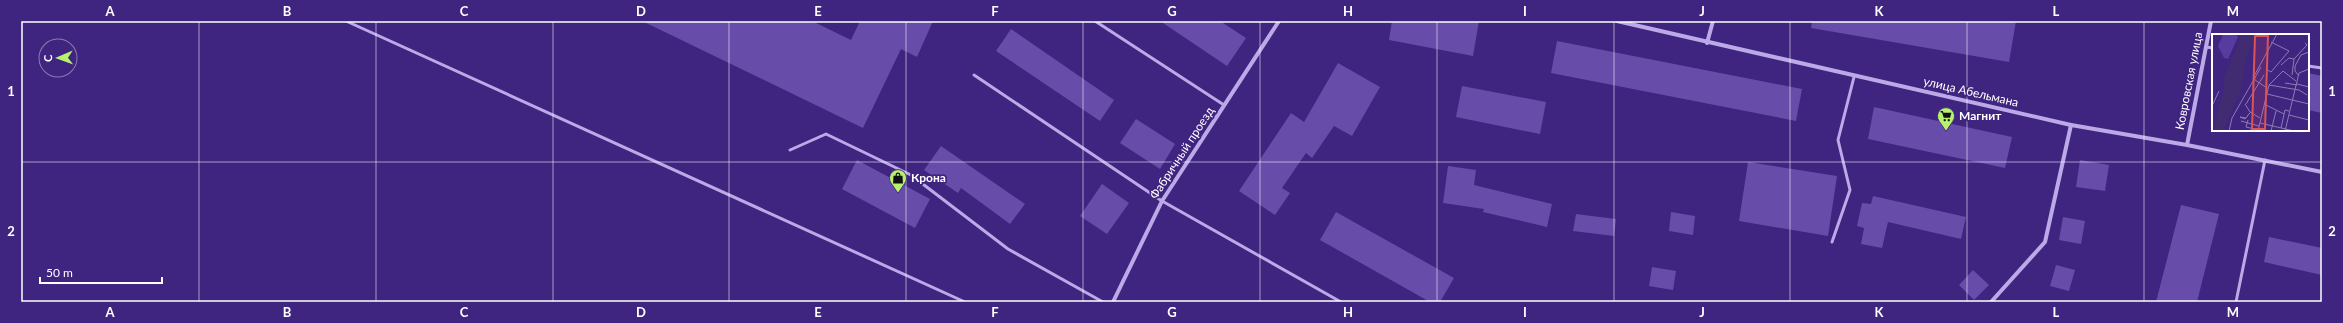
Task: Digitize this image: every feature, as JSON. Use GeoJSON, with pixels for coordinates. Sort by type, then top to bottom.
{"type":"FeatureCollection","features":[{"type":"Feature","properties":{"kind":"street","name":"Фабричный проезд"},"geometry":{"type":"LineString","coordinates":[[1113,302],[1162,200],[1279,21]]}},
{"type":"Feature","properties":{"kind":"street","name":"улица Абельмана"},"geometry":{"type":"LineString","coordinates":[[1617,21],[2071,125],[2187,145],[2322,172]]}},
{"type":"Feature","properties":{"kind":"street"},"geometry":{"type":"LineString","coordinates":[[1707,42],[1713,21]]}},
{"type":"Feature","properties":{"kind":"street","name":"Ковровская улица"},"geometry":{"type":"LineString","coordinates":[[2187,145],[2211,21]]}},
{"type":"Feature","properties":{"kind":"street"},"geometry":{"type":"LineString","coordinates":[[1991,302],[2045,242],[2071,125]]}},
{"type":"Feature","properties":{"kind":"lane"},"geometry":{"type":"LineString","coordinates":[[346,21],[965,302]]}},
{"type":"Feature","properties":{"kind":"lane"},"geometry":{"type":"LineString","coordinates":[[1094,21],[1224,105]]}},
{"type":"Feature","properties":{"kind":"lane"},"geometry":{"type":"LineString","coordinates":[[2206,47],[2212,48]]}},
{"type":"Feature","properties":{"kind":"lane"},"geometry":{"type":"LineString","coordinates":[[2309,66],[2322,68]]}},
{"type":"Feature","properties":{"kind":"lane"},"geometry":{"type":"LineString","coordinates":[[974,75],[1162,200],[1341,302]]}},
{"type":"Feature","properties":{"kind":"lane"},"geometry":{"type":"LineString","coordinates":[[1832,242],[1850,190],[1838,140],[1854,76]]}},
{"type":"Feature","properties":{"kind":"lane"},"geometry":{"type":"LineString","coordinates":[[790,150],[826,134],[904,172],[1008,249],[1103,302]]}},
{"type":"Feature","properties":{"kind":"lane"},"geometry":{"type":"LineString","coordinates":[[2236,302],[2265,160]]}},
{"type":"Feature","properties":{"kind":"building"},"geometry":{"type":"Polygon","coordinates":[[[642,21],[812,21],[851,40],[860,21],[933,21],[917,57],[901,49],[863,128],[642,21]]]}},
{"type":"Feature","properties":{"kind":"building"},"geometry":{"type":"Polygon","coordinates":[[[1160,21],[1220,21],[1246,38],[1227,66],[1160,21]]]}},
{"type":"Feature","properties":{"kind":"building"},"geometry":{"type":"Polygon","coordinates":[[[1392,21],[1479,21],[1473,56],[1389,40],[1392,21]]]}},
{"type":"Feature","properties":{"kind":"building"},"geometry":{"type":"Polygon","coordinates":[[[1812,21],[2016,21],[2009,62],[1811,28],[1812,21]]]}},
{"type":"Feature","properties":{"kind":"building"},"geometry":{"type":"Polygon","coordinates":[[[1011,29],[1114,100],[1100,121],[996,51],[1011,29]]]}},
{"type":"Feature","properties":{"kind":"building"},"geometry":{"type":"Polygon","coordinates":[[[1557,41],[1802,89],[1796,121],[1551,73],[1557,41]]]}},
{"type":"Feature","properties":{"kind":"building"},"geometry":{"type":"Polygon","coordinates":[[[1338,63],[1380,87],[1352,136],[1334,126],[1312,158],[1306,153],[1282,188],[1290,193],[1275,215],[1239,191],[1291,113],[1304,122],[1338,63]]]}},
{"type":"Feature","properties":{"kind":"building"},"geometry":{"type":"Polygon","coordinates":[[[2309,73],[2322,76],[2322,113],[2309,110],[2309,73]]]}},
{"type":"Feature","properties":{"kind":"building"},"geometry":{"type":"Polygon","coordinates":[[[1462,86],[1546,102],[1540,134],[1456,117],[1462,86]]]}},
{"type":"Feature","properties":{"kind":"building"},"geometry":{"type":"Polygon","coordinates":[[[1874,107],[2012,137],[2005,168],[1868,139],[1874,107]]]}},
{"type":"Feature","properties":{"kind":"building"},"geometry":{"type":"Polygon","coordinates":[[[1136,119],[1175,144],[1160,169],[1120,143],[1136,119]]]}},
{"type":"Feature","properties":{"kind":"building"},"geometry":{"type":"Polygon","coordinates":[[[941,146],[1025,204],[1010,224],[961,188],[958,193],[924,170],[941,146]]]}},
{"type":"Feature","properties":{"kind":"building"},"geometry":{"type":"Polygon","coordinates":[[[857,160],[930,199],[915,228],[842,189],[857,160]]]}},
{"type":"Feature","properties":{"kind":"building"},"geometry":{"type":"Polygon","coordinates":[[[2080,160],[2109,165],[2105,191],[2076,187],[2080,160]]]}},
{"type":"Feature","properties":{"kind":"building"},"geometry":{"type":"Polygon","coordinates":[[[1748,162],[1837,176],[1828,236],[1739,221],[1748,162]]]}},
{"type":"Feature","properties":{"kind":"building"},"geometry":{"type":"Polygon","coordinates":[[[1448,166],[1476,170],[1474,185],[1552,204],[1547,227],[1483,212],[1484,209],[1443,203],[1448,166]]]}},
{"type":"Feature","properties":{"kind":"building"},"geometry":{"type":"Polygon","coordinates":[[[1102,184],[1129,203],[1107,234],[1080,216],[1102,184]]]}},
{"type":"Feature","properties":{"kind":"building"},"geometry":{"type":"Polygon","coordinates":[[[1873,196],[1966,217],[1961,239],[1888,222],[1882,248],[1861,244],[1864,228],[1857,226],[1862,203],[1871,204],[1873,196]]]}},
{"type":"Feature","properties":{"kind":"building"},"geometry":{"type":"Polygon","coordinates":[[[2181,205],[2219,214],[2197,302],[2156,302],[2181,205]]]}},
{"type":"Feature","properties":{"kind":"building"},"geometry":{"type":"Polygon","coordinates":[[[1336,212],[1454,278],[1440,302],[1430,302],[1320,240],[1336,212]]]}},
{"type":"Feature","properties":{"kind":"building"},"geometry":{"type":"Polygon","coordinates":[[[1671,212],[1695,216],[1693,235],[1669,231],[1671,212]]]}},
{"type":"Feature","properties":{"kind":"building"},"geometry":{"type":"Polygon","coordinates":[[[1576,214],[1616,219],[1614,236],[1573,231],[1576,214]]]}},
{"type":"Feature","properties":{"kind":"building"},"geometry":{"type":"Polygon","coordinates":[[[2063,217],[2085,221],[2081,244],[2059,240],[2063,217]]]}},
{"type":"Feature","properties":{"kind":"building"},"geometry":{"type":"Polygon","coordinates":[[[2269,237],[2322,248],[2322,275],[2264,262],[2269,237]]]}},
{"type":"Feature","properties":{"kind":"building"},"geometry":{"type":"Polygon","coordinates":[[[2056,265],[2075,270],[2069,291],[2050,286],[2056,265]]]}},
{"type":"Feature","properties":{"kind":"building"},"geometry":{"type":"Polygon","coordinates":[[[1652,267],[1676,271],[1673,290],[1649,286],[1652,267]]]}},
{"type":"Feature","properties":{"kind":"building"},"geometry":{"type":"Polygon","coordinates":[[[1973,270],[1989,285],[1974,300],[1959,285],[1973,270]]]}},
{"type":"Feature","properties":{"kind":"place","name":"Магнит"},"geometry":{"type":"Point","coordinates":[1946,131]}},
{"type":"Feature","properties":{"kind":"place","name":"Крона"},"geometry":{"type":"Point","coordinates":[898,193]}}]}
